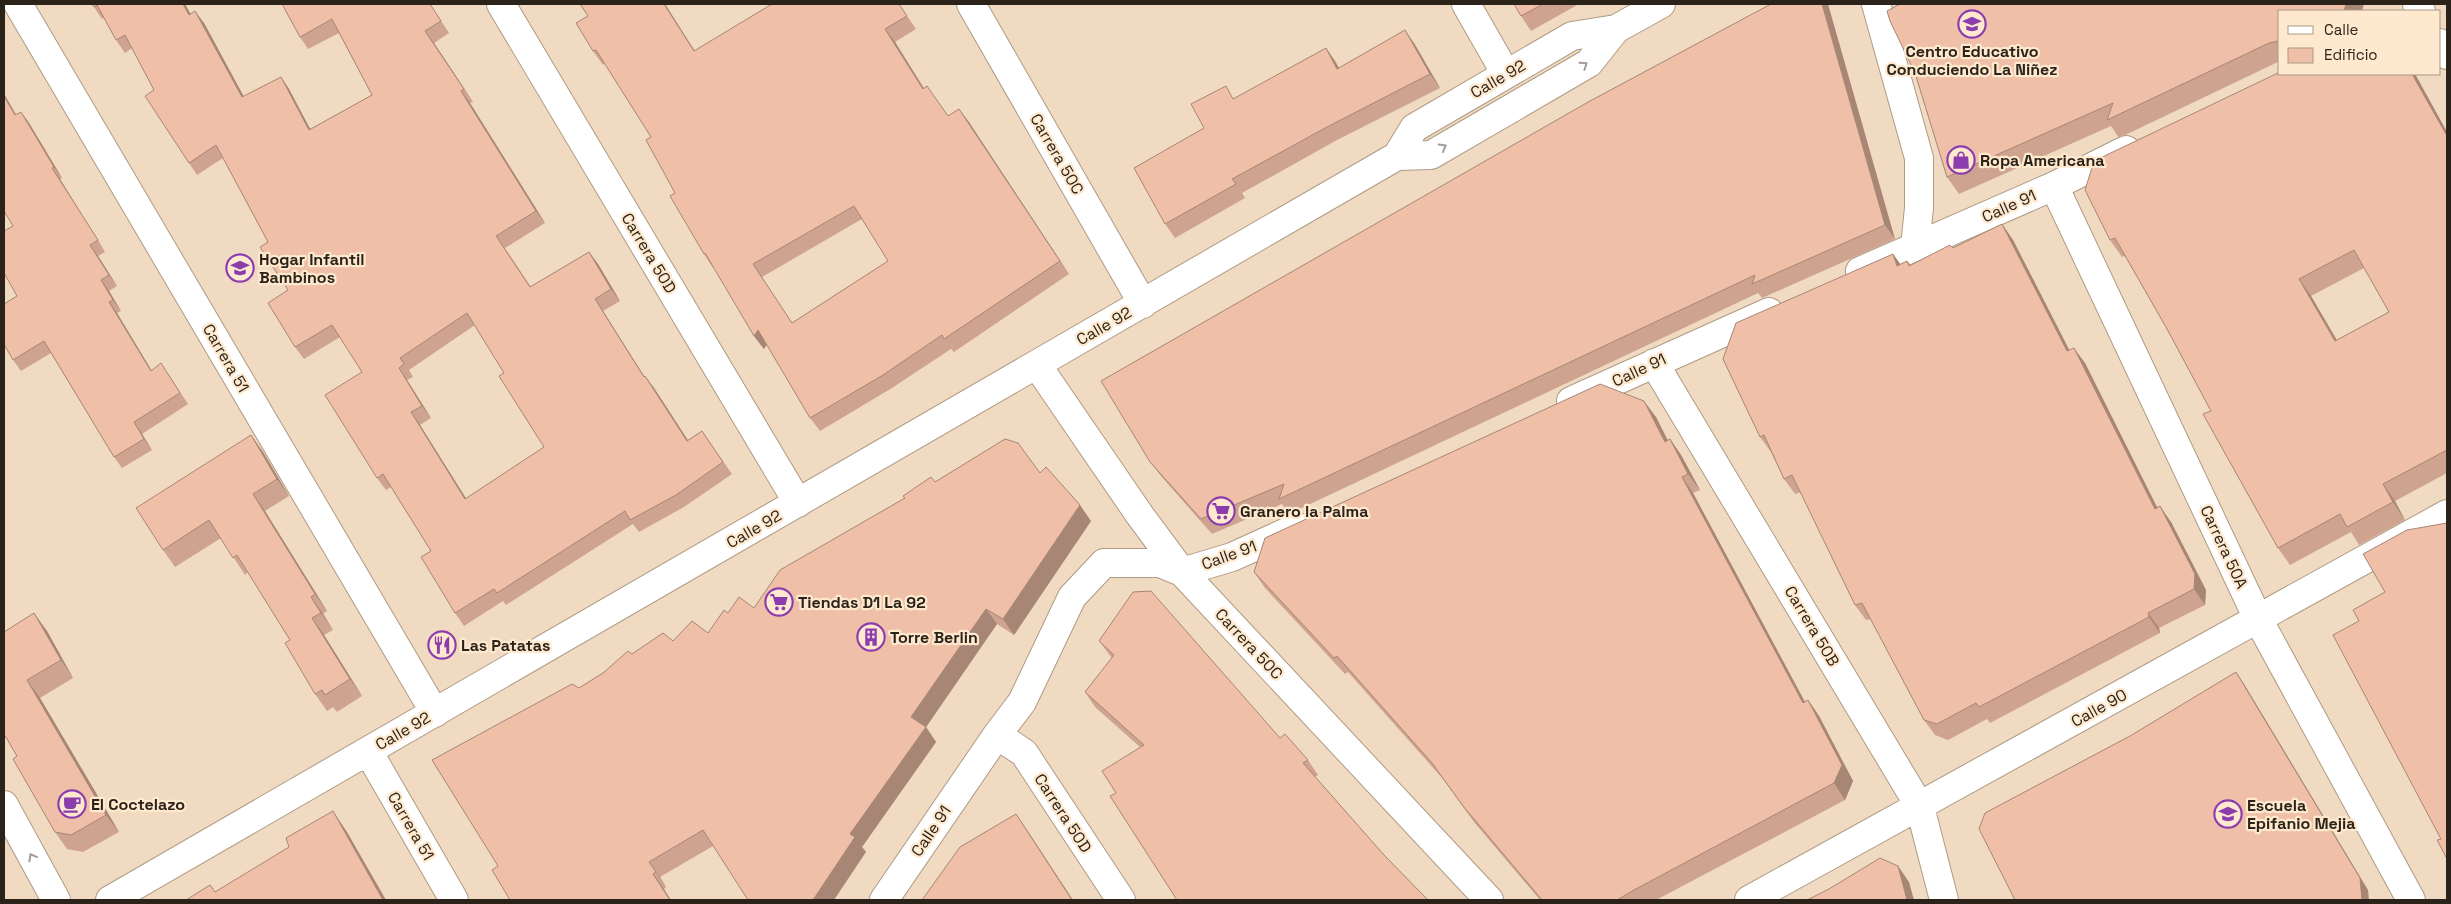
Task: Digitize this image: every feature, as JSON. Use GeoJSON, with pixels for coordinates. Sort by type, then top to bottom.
{"type":"FeatureCollection","features":[{"type":"Feature","properties":{"kind":"street","name":"Carrera 51"},"geometry":{"type":"LineString","coordinates":[[18,4],[435,713]]}},
{"type":"Feature","properties":{"kind":"street","name":"Carrera 50D"},"geometry":{"type":"LineString","coordinates":[[501,4],[798,503]]}},
{"type":"Feature","properties":{"kind":"street","name":"Carrera 50C"},"geometry":{"type":"LineString","coordinates":[[971,4],[1143,304]]}},
{"type":"Feature","properties":{"kind":"street"},"geometry":{"type":"LineString","coordinates":[[1466,4],[1506,74]]}},
{"type":"Feature","properties":{"kind":"street","name":"Calle 92"},"geometry":{"type":"LineString","coordinates":[[1397,156],[1414,128],[1506,74],[1572,36],[1616,29],[1661,4]]}},
{"type":"Feature","properties":{"kind":"street"},"geometry":{"type":"LineString","coordinates":[[1876,4],[1919,158],[1919,208],[1915,247]]}},
{"type":"Feature","properties":{"kind":"street","name":"Calle 92"},"geometry":{"type":"LineString","coordinates":[[110,900],[140,889],[368,751],[1397,156],[1431,154],[1439,150],[1589,63],[1616,29]]}},
{"type":"Feature","properties":{"kind":"street","name":"Calle 91"},"geometry":{"type":"LineString","coordinates":[[1834,283],[2054,186],[2147,140]]}},
{"type":"Feature","properties":{"kind":"street","name":"Carrera 50A"},"geometry":{"type":"LineString","coordinates":[[2054,186],[2258,619],[2411,900]]}},
{"type":"Feature","properties":{"kind":"street","name":"Calle 91"},"geometry":{"type":"LineString","coordinates":[[1546,412],[1789,303]]}},
{"type":"Feature","properties":{"kind":"street","name":"Carrera 50B"},"geometry":{"type":"LineString","coordinates":[[1654,363],[1920,808],[1944,900]]}},
{"type":"Feature","properties":{"kind":"street","name":"Carrera 50C"},"geometry":{"type":"LineString","coordinates":[[1037,365],[1139,514],[1182,572],[1489,900]]}},
{"type":"Feature","properties":{"kind":"street","name":"Calle 90"},"geometry":{"type":"LineString","coordinates":[[1749,900],[1920,808],[2447,514]]}},
{"type":"Feature","properties":{"kind":"street","name":"Calle 91"},"geometry":{"type":"LineString","coordinates":[[884,900],[997,735],[1022,702],[1072,596],[1104,563],[1160,563],[1182,572],[1232,557],[1322,516]]}},
{"type":"Feature","properties":{"kind":"street","name":"Carrera 50D"},"geometry":{"type":"LineString","coordinates":[[997,735],[1024,753],[1121,900]]}},
{"type":"Feature","properties":{"kind":"street","name":"Carrera 51"},"geometry":{"type":"LineString","coordinates":[[368,751],[454,900]]}},
{"type":"Feature","properties":{"kind":"street"},"geometry":{"type":"LineString","coordinates":[[4,805],[56,900]]}},
{"type":"Feature","properties":{"kind":"building"},"geometry":{"type":"Polygon","coordinates":[[[92,4],[183,4],[189,15],[195,11],[242,97],[281,77],[309,130],[372,95],[332,19],[300,37],[282,4],[430,4],[441,21],[425,31],[464,89],[461,91],[536,211],[496,236],[530,287],[589,252],[611,289],[595,299],[644,377],[687,441],[702,431],[723,462],[676,495],[630,520],[625,511],[497,593],[494,589],[455,613],[421,557],[431,551],[383,474],[377,478],[325,395],[362,372],[332,325],[295,347],[268,303],[288,290],[260,247],[268,242],[216,145],[189,163],[145,96],[154,90],[125,35],[116,40],[97,5],[94,7],[92,4]],[[467,313],[400,358],[404,364],[399,368],[422,406],[411,412],[465,499],[544,447],[499,376],[504,373],[467,313]]]}},
{"type":"Feature","properties":{"kind":"building"},"geometry":{"type":"Polygon","coordinates":[[[580,4],[664,4],[694,51],[772,4],[899,4],[907,16],[885,29],[923,89],[927,86],[948,116],[959,109],[1060,261],[944,339],[942,335],[883,375],[810,418],[758,330],[754,336],[670,196],[675,193],[646,140],[651,137],[596,50],[593,51],[576,23],[588,16],[580,4]],[[854,206],[753,264],[792,323],[888,261],[854,206]]]}},
{"type":"Feature","properties":{"kind":"building"},"geometry":{"type":"Polygon","coordinates":[[[1514,4],[1543,4],[1521,16],[1514,4]]]}},
{"type":"Feature","properties":{"kind":"building"},"geometry":{"type":"Polygon","coordinates":[[[1771,4],[1822,4],[1885,225],[1752,284],[1755,275],[1279,499],[1284,484],[1201,519],[1150,462],[1101,381],[1590,101],[1771,4]]]}},
{"type":"Feature","properties":{"kind":"building"},"geometry":{"type":"Polygon","coordinates":[[[1900,4],[2346,4],[2344,10],[2278,10],[2278,41],[2269,43],[2107,120],[2113,103],[1947,177],[1915,73],[1887,11],[1900,4]]]}},
{"type":"Feature","properties":{"kind":"building"},"geometry":{"type":"Polygon","coordinates":[[[1405,30],[1430,74],[1232,179],[1236,184],[1165,224],[1134,168],[1204,128],[1191,104],[1226,86],[1233,99],[1326,48],[1337,69],[1405,30]]]}},
{"type":"Feature","properties":{"kind":"building"},"geometry":{"type":"Polygon","coordinates":[[[2278,73],[2278,75],[2413,75],[2447,136],[2447,450],[2383,484],[2393,502],[2347,527],[2340,514],[2278,548],[2203,414],[2211,411],[2167,329],[2115,238],[2110,240],[2085,190],[2094,161],[2278,73]],[[2354,250],[2299,279],[2335,341],[2389,312],[2354,250]]]}},
{"type":"Feature","properties":{"kind":"building"},"geometry":{"type":"Polygon","coordinates":[[[4,96],[15,115],[21,112],[54,167],[52,168],[98,240],[90,245],[109,275],[101,280],[113,300],[109,302],[151,371],[161,363],[180,393],[134,422],[144,439],[114,457],[44,341],[13,360],[4,344],[4,304],[17,296],[4,273],[4,231],[13,226],[4,211],[4,96]]]}},
{"type":"Feature","properties":{"kind":"building"},"geometry":{"type":"Polygon","coordinates":[[[2002,224],[2067,351],[2074,348],[2155,509],[2160,506],[2195,574],[2194,589],[2148,613],[2149,617],[1979,707],[1976,703],[1937,724],[1924,720],[1862,603],[1855,605],[1792,475],[1784,479],[1764,435],[1760,437],[1723,359],[1736,323],[1893,254],[1897,266],[1907,261],[1909,266],[1950,245],[1953,248],[2002,224]]]}},
{"type":"Feature","properties":{"kind":"building"},"geometry":{"type":"Polygon","coordinates":[[[1600,384],[1644,401],[1665,442],[1670,439],[1688,474],[1682,477],[1803,703],[1808,700],[1842,765],[1834,783],[1617,900],[1542,900],[1463,806],[1432,763],[1337,656],[1334,658],[1254,572],[1265,538],[1600,384]]]}},
{"type":"Feature","properties":{"kind":"building"},"geometry":{"type":"Polygon","coordinates":[[[251,435],[277,479],[253,494],[315,594],[311,597],[321,613],[312,618],[350,679],[325,695],[322,690],[315,694],[285,643],[290,640],[237,555],[233,558],[209,520],[163,550],[136,508],[251,435]]]}},
{"type":"Feature","properties":{"kind":"building"},"geometry":{"type":"Polygon","coordinates":[[[1005,439],[1018,443],[1040,473],[1046,467],[1080,505],[1003,619],[986,609],[911,717],[926,727],[850,834],[855,837],[813,900],[748,900],[703,830],[649,862],[656,872],[653,874],[670,900],[510,900],[492,870],[498,866],[432,760],[572,684],[579,688],[603,673],[628,651],[632,654],[663,633],[673,641],[692,621],[708,633],[724,610],[728,613],[739,597],[754,608],[780,570],[905,498],[903,496],[931,477],[935,482],[1005,439]]]}},
{"type":"Feature","properties":{"kind":"building"},"geometry":{"type":"Polygon","coordinates":[[[2447,523],[2447,859],[2437,840],[2441,839],[2333,635],[2359,621],[2353,610],[2385,592],[2363,554],[2407,530],[2447,523]]]}},
{"type":"Feature","properties":{"kind":"building"},"geometry":{"type":"Polygon","coordinates":[[[1151,591],[1280,738],[1285,734],[1308,760],[1303,763],[1384,855],[1428,900],[1177,900],[1110,796],[1116,793],[1102,771],[1144,745],[1085,692],[1114,655],[1099,641],[1133,592],[1151,591]]]}},
{"type":"Feature","properties":{"kind":"building"},"geometry":{"type":"Polygon","coordinates":[[[34,613],[61,660],[27,680],[106,815],[71,835],[55,832],[13,759],[17,756],[4,734],[4,632],[34,613]]]}},
{"type":"Feature","properties":{"kind":"building"},"geometry":{"type":"Polygon","coordinates":[[[2236,672],[2360,878],[2362,900],[2015,900],[1979,829],[1985,813],[2130,736],[2236,672]]]}},
{"type":"Feature","properties":{"kind":"building"},"geometry":{"type":"Polygon","coordinates":[[[333,811],[383,900],[186,900],[210,885],[215,892],[289,847],[286,838],[333,811]]]}},
{"type":"Feature","properties":{"kind":"building"},"geometry":{"type":"Polygon","coordinates":[[[1016,814],[1072,900],[922,900],[960,847],[1016,814]]]}},
{"type":"Feature","properties":{"kind":"building"},"geometry":{"type":"Polygon","coordinates":[[[1880,858],[1898,866],[1907,900],[1807,900],[1829,889],[1880,858]]]}},
{"type":"Feature","properties":{"kind":"place","name":"Centro Educativo Conduciendo La Niñez"},"geometry":{"type":"Point","coordinates":[1972,24]}},
{"type":"Feature","properties":{"kind":"place","name":"Ropa Americana"},"geometry":{"type":"Point","coordinates":[1961,160]}},
{"type":"Feature","properties":{"kind":"place","name":"Hogar Infantil Bambinos"},"geometry":{"type":"Point","coordinates":[240,268]}},
{"type":"Feature","properties":{"kind":"place","name":"Granero la Palma"},"geometry":{"type":"Point","coordinates":[1221,511]}},
{"type":"Feature","properties":{"kind":"place","name":"Tiendas D1 La 92"},"geometry":{"type":"Point","coordinates":[779,602]}},
{"type":"Feature","properties":{"kind":"place","name":"Torre Berlin"},"geometry":{"type":"Point","coordinates":[871,637]}},
{"type":"Feature","properties":{"kind":"place","name":"Las Patatas"},"geometry":{"type":"Point","coordinates":[442,645]}},
{"type":"Feature","properties":{"kind":"place","name":"El Coctelazo"},"geometry":{"type":"Point","coordinates":[72,804]}},
{"type":"Feature","properties":{"kind":"place","name":"Escuela Epifanio Mejia"},"geometry":{"type":"Point","coordinates":[2228,814]}}]}
